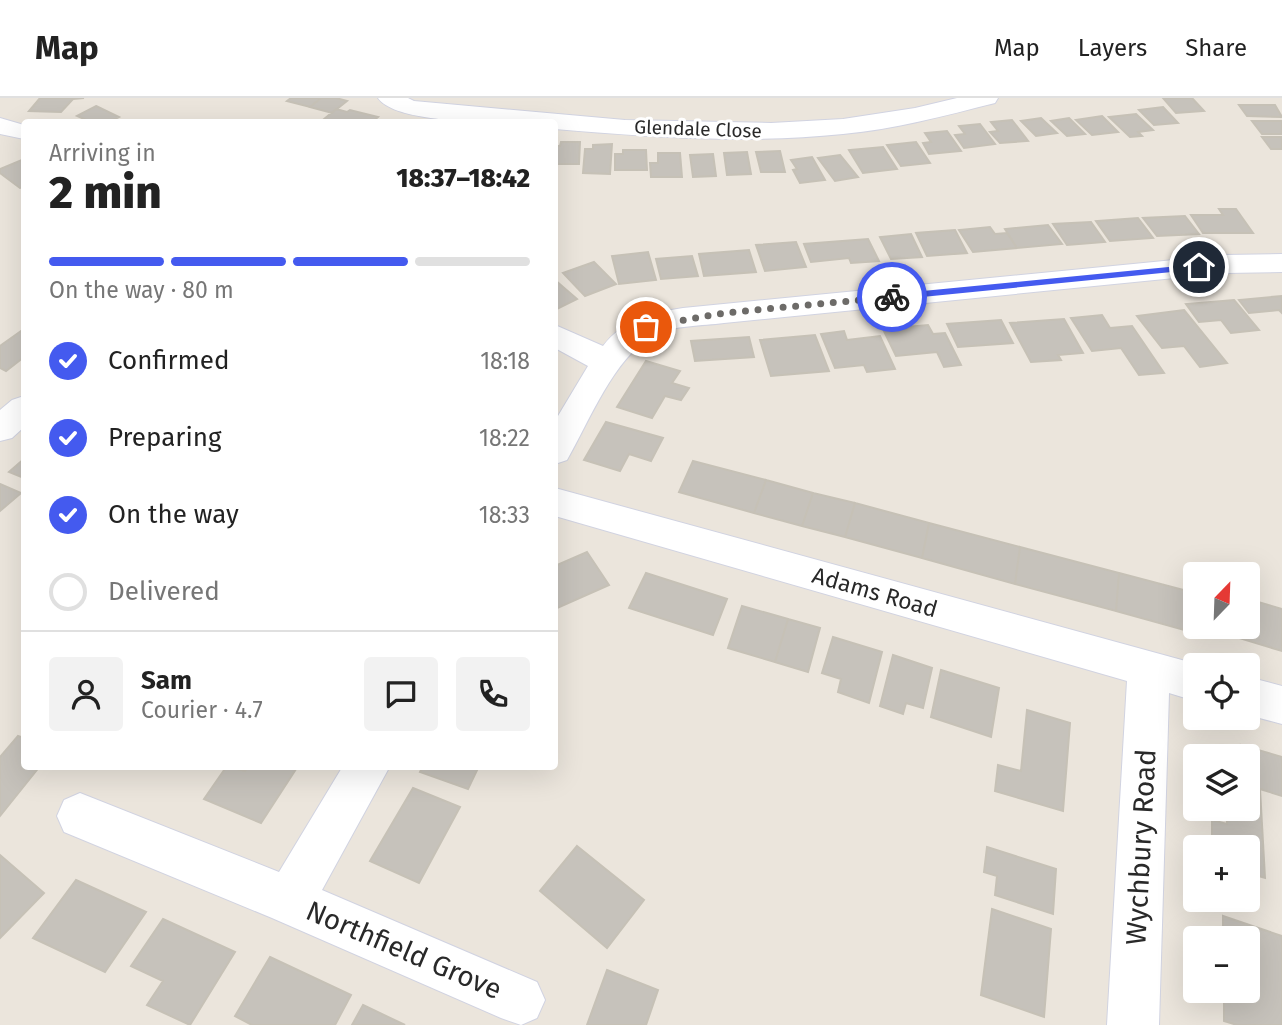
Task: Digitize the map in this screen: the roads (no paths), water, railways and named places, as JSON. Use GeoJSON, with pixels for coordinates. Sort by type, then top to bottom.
{"type":"FeatureCollection","features":[{"type":"Feature","properties":{"kind":"street","name":"Glendale Close"},"geometry":{"type":"LineString","coordinates":[[558,122],[663,130],[754,133],[906,117],[986,98]]}},
{"type":"Feature","properties":{"kind":"street","name":"Glendale Close"},"geometry":{"type":"LineString","coordinates":[[401,110],[519,119]]}},
{"type":"Feature","properties":{"kind":"street"},"geometry":{"type":"LineString","coordinates":[[0,126],[21,131]]}},
{"type":"Feature","properties":{"kind":"street"},"geometry":{"type":"LineString","coordinates":[[558,446],[626,338],[646,327],[724,313],[1225,264],[1282,264]]}},
{"type":"Feature","properties":{"kind":"street"},"geometry":{"type":"LineString","coordinates":[[558,337],[608,363]]}},
{"type":"Feature","properties":{"kind":"street"},"geometry":{"type":"LineString","coordinates":[[0,429],[21,411]]}},
{"type":"Feature","properties":{"kind":"street","name":"Adams Road"},"geometry":{"type":"LineString","coordinates":[[558,503],[1183,679]]}},
{"type":"Feature","properties":{"kind":"street","name":"Wychbury Road"},"geometry":{"type":"LineString","coordinates":[[1133,1025],[1149,669]]}},
{"type":"Feature","properties":{"kind":"street"},"geometry":{"type":"LineString","coordinates":[[1260,699],[1282,705]]}},
{"type":"Feature","properties":{"kind":"street","name":"Northfield Grove"},"geometry":{"type":"LineString","coordinates":[[289,901],[366,770]]}},
{"type":"Feature","properties":{"kind":"street","name":"Northfield Grove"},"geometry":{"type":"LineString","coordinates":[[80,816],[289,901],[519,1000]]}}]}
